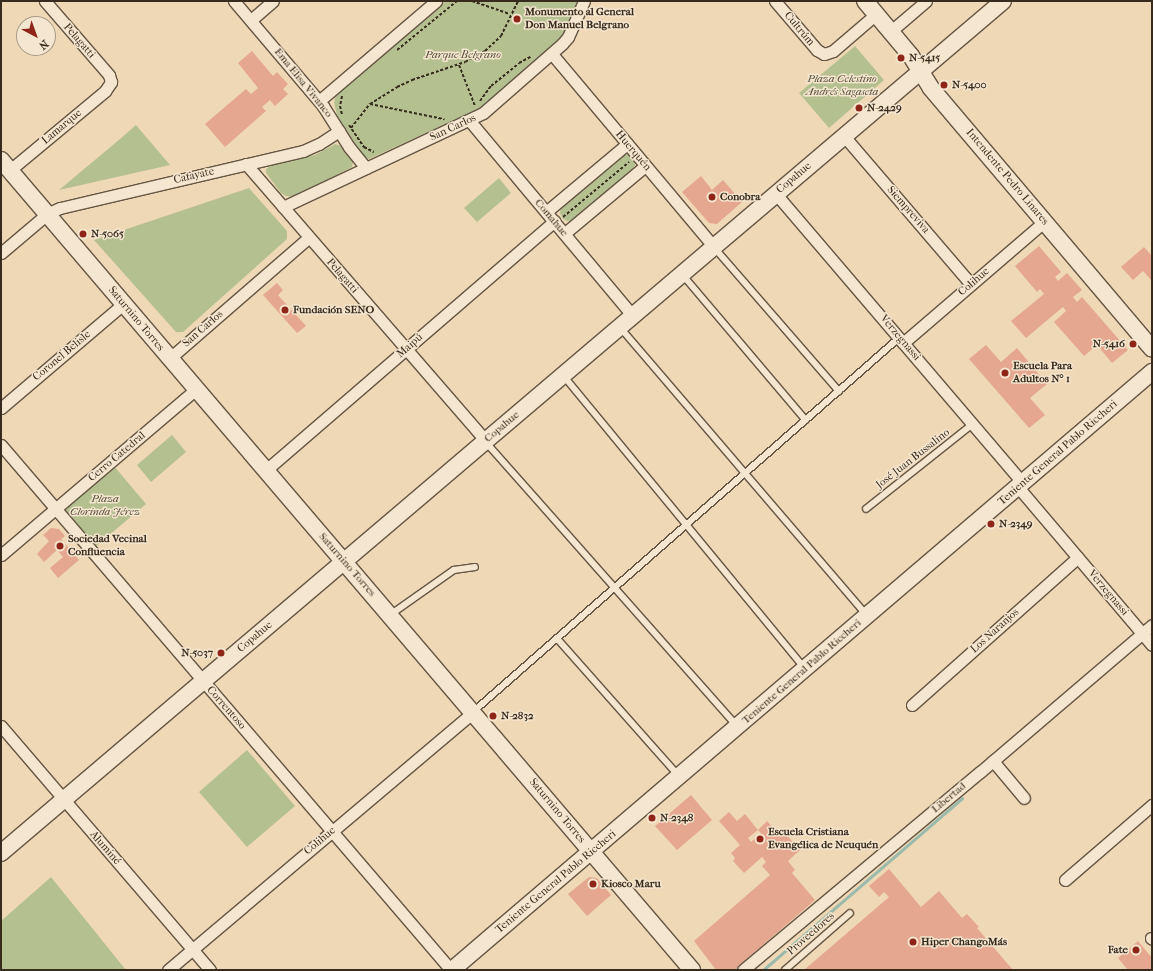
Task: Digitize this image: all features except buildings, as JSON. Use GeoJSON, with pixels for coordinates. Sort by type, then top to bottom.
{"type":"FeatureCollection","features":[{"type":"Feature","properties":{"kind":"street","name":"Pelagatti"},"geometry":{"type":"LineString","coordinates":[[45,1],[108,76],[111,82]]}},
{"type":"Feature","properties":{"kind":"street","name":"Ema Elisa Vivanco"},"geometry":{"type":"LineString","coordinates":[[234,1],[319,101],[349,147],[366,168]]}},
{"type":"Feature","properties":{"kind":"street"},"geometry":{"type":"LineString","coordinates":[[251,20],[273,1]]}},
{"type":"Feature","properties":{"kind":"street"},"geometry":{"type":"LineString","coordinates":[[319,101],[436,1]]}},
{"type":"Feature","properties":{"kind":"street","name":"San Carlos"},"geometry":{"type":"LineString","coordinates":[[283,207],[469,120],[486,110],[552,54],[565,41],[584,1]]}},
{"type":"Feature","properties":{"kind":"street","name":"Cultrúm"},"geometry":{"type":"LineString","coordinates":[[775,1],[817,50],[824,54],[833,51],[876,14]]}},
{"type":"Feature","properties":{"kind":"street","name":"Intendente Pedro Linares"},"geometry":{"type":"LineString","coordinates":[[865,1],[911,56],[930,87],[1152,350]]}},
{"type":"Feature","properties":{"kind":"street"},"geometry":{"type":"LineString","coordinates":[[890,31],[926,1]]}},
{"type":"Feature","properties":{"kind":"street","name":"Copahue"},"geometry":{"type":"LineString","coordinates":[[1,853],[1003,1]]}},
{"type":"Feature","properties":{"kind":"street","name":"Huerquén"},"geometry":{"type":"LineString","coordinates":[[552,54],[714,247]]}},
{"type":"Feature","properties":{"kind":"street","name":"Lamarque"},"geometry":{"type":"LineString","coordinates":[[5,165],[105,91],[111,82]]}},
{"type":"Feature","properties":{"kind":"street","name":"Comahue"},"geometry":{"type":"LineString","coordinates":[[469,120],[546,212],[558,219],[564,234],[633,316]]}},
{"type":"Feature","properties":{"kind":"street","name":"Cafayate"},"geometry":{"type":"LineString","coordinates":[[47,214],[65,206],[308,149],[339,131]]}},
{"type":"Feature","properties":{"kind":"street","name":"Siempreviva"},"geometry":{"type":"LineString","coordinates":[[844,136],[971,284]]}},
{"type":"Feature","properties":{"kind":"street"},"geometry":{"type":"LineString","coordinates":[[546,212],[627,144]]}},
{"type":"Feature","properties":{"kind":"street","name":"Pelagatti"},"geometry":{"type":"LineString","coordinates":[[246,164],[486,441]]}},
{"type":"Feature","properties":{"kind":"street","name":"Saturnino Torres"},"geometry":{"type":"LineString","coordinates":[[5,165],[692,970]]}},
{"type":"Feature","properties":{"kind":"street"},"geometry":{"type":"LineString","coordinates":[[564,234],[645,166]]}},
{"type":"Feature","properties":{"kind":"street","name":"Verzegnassi"},"geometry":{"type":"LineString","coordinates":[[776,194],[973,424],[1078,557],[1152,645]]}},
{"type":"Feature","properties":{"kind":"street"},"geometry":{"type":"LineString","coordinates":[[1,253],[47,214]]}},
{"type":"Feature","properties":{"kind":"street","name":"Maipú"},"geometry":{"type":"LineString","coordinates":[[266,470],[558,219]]}},
{"type":"Feature","properties":{"kind":"street","name":"Colihue"},"geometry":{"type":"LineString","coordinates":[[901,340],[971,284],[1044,221]]}},
{"type":"Feature","properties":{"kind":"street","name":"San Carlos"},"geometry":{"type":"LineString","coordinates":[[170,358],[309,237]]}},
{"type":"Feature","properties":{"kind":"street","name":"Coronel Belisle"},"geometry":{"type":"LineString","coordinates":[[1,408],[123,304]]}},
{"type":"Feature","properties":{"kind":"street","name":"Teniente General Pablo Riccheri"},"geometry":{"type":"LineString","coordinates":[[452,970],[592,852],[1152,372]]}},
{"type":"Feature","properties":{"kind":"street","name":"Cerro Catedral"},"geometry":{"type":"LineString","coordinates":[[1,555],[196,389]]}},
{"type":"Feature","properties":{"kind":"street","name":"Correntoso"},"geometry":{"type":"LineString","coordinates":[[1,445],[331,832],[452,970]]}},
{"type":"Feature","properties":{"kind":"street","name":"Los Naranjos"},"geometry":{"type":"LineString","coordinates":[[912,705],[1078,557]]}},
{"type":"Feature","properties":{"kind":"street","name":"Libertad"},"geometry":{"type":"LineString","coordinates":[[743,970],[993,761],[1152,625]]}},
{"type":"Feature","properties":{"kind":"street","name":"Colihue"},"geometry":{"type":"LineString","coordinates":[[168,970],[473,712]]}},
{"type":"Feature","properties":{"kind":"street","name":"Aluminé"},"geometry":{"type":"LineString","coordinates":[[1,726],[210,970]]}},
{"type":"Feature","properties":{"kind":"street"},"geometry":{"type":"LineString","coordinates":[[993,761],[1024,798]]}},
{"type":"Feature","properties":{"kind":"street"},"geometry":{"type":"LineString","coordinates":[[1065,880],[1152,805]]}},
{"type":"Feature","properties":{"kind":"lane"},"geometry":{"type":"LineString","coordinates":[[714,247],[839,391]]}},
{"type":"Feature","properties":{"kind":"lane"},"geometry":{"type":"LineString","coordinates":[[682,274],[806,420]]}},
{"type":"Feature","properties":{"kind":"lane"},"geometry":{"type":"LineString","coordinates":[[620,327],[867,616]]}},
{"type":"Feature","properties":{"kind":"lane"},"geometry":{"type":"LineString","coordinates":[[473,712],[839,391],[901,340]]}},
{"type":"Feature","properties":{"kind":"lane"},"geometry":{"type":"LineString","coordinates":[[563,376],[805,669]]}},
{"type":"Feature","properties":{"kind":"lane","name":"José Juan Bussalino"},"geometry":{"type":"LineString","coordinates":[[866,509],[973,424]]}},
{"type":"Feature","properties":{"kind":"lane"},"geometry":{"type":"LineString","coordinates":[[486,441],[738,727]]}},
{"type":"Feature","properties":{"kind":"lane"},"geometry":{"type":"LineString","coordinates":[[390,615],[454,570],[474,567]]}},
{"type":"Feature","properties":{"kind":"lane"},"geometry":{"type":"LineString","coordinates":[[557,638],[680,776]]}},
{"type":"Feature","properties":{"kind":"lane","name":"Proveedores"},"geometry":{"type":"LineString","coordinates":[[785,970],[850,913]]}},
{"type":"Feature","properties":{"kind":"path"},"geometry":{"type":"LineString","coordinates":[[392,54],[457,1]]}},
{"type":"Feature","properties":{"kind":"path"},"geometry":{"type":"LineString","coordinates":[[472,1],[510,14]]}},
{"type":"Feature","properties":{"kind":"path"},"geometry":{"type":"LineString","coordinates":[[351,128],[370,104],[407,82],[458,65],[478,56],[497,41],[504,31],[510,14],[518,1]]}},
{"type":"Feature","properties":{"kind":"path"},"geometry":{"type":"LineString","coordinates":[[458,65],[473,107],[491,86],[522,60],[536,53]]}},
{"type":"Feature","properties":{"kind":"path"},"geometry":{"type":"LineString","coordinates":[[343,116],[340,102],[344,92]]}},
{"type":"Feature","properties":{"kind":"path"},"geometry":{"type":"LineString","coordinates":[[370,104],[446,119],[440,122]]}},
{"type":"Feature","properties":{"kind":"path"},"geometry":{"type":"LineString","coordinates":[[347,122],[366,149],[372,152],[378,151]]}},
{"type":"Feature","properties":{"kind":"path"},"geometry":{"type":"LineString","coordinates":[[558,219],[634,159]]}},
{"type":"Feature","properties":{"kind":"green space","name":"Parque Belgrano"},"geometry":{"type":"Polygon","coordinates":[[[443,1],[579,1],[564,35],[483,107],[369,159],[363,156],[339,123],[334,103],[336,94],[443,1]]]}},
{"type":"Feature","properties":{"kind":"green space","name":"Plaza Celestino Andrés Sagaseta"},"geometry":{"type":"Polygon","coordinates":[[[855,46],[884,80],[829,128],[799,93],[855,46]]]}},
{"type":"Feature","properties":{"kind":"green space"},"geometry":{"type":"Polygon","coordinates":[[[136,125],[170,165],[59,190],[120,139],[136,125]]]}},
{"type":"Feature","properties":{"kind":"green space"},"geometry":{"type":"Polygon","coordinates":[[[335,144],[341,146],[352,159],[352,167],[294,197],[286,196],[281,193],[266,173],[266,169],[272,165],[315,155],[335,144]]]}},
{"type":"Feature","properties":{"kind":"green space"},"geometry":{"type":"Polygon","coordinates":[[[623,155],[629,155],[633,159],[635,165],[632,170],[573,220],[567,221],[562,218],[560,213],[561,207],[623,155]]]}},
{"type":"Feature","properties":{"kind":"green space"},"geometry":{"type":"Polygon","coordinates":[[[499,178],[511,193],[477,222],[464,208],[499,178]]]}},
{"type":"Feature","properties":{"kind":"green space"},"geometry":{"type":"Polygon","coordinates":[[[249,188],[287,231],[287,239],[183,332],[176,332],[94,240],[249,188]]]}},
{"type":"Feature","properties":{"kind":"green space"},"geometry":{"type":"Polygon","coordinates":[[[172,435],[186,452],[151,482],[137,465],[172,435]]]}},
{"type":"Feature","properties":{"kind":"green space","name":"Plaza Clorinda Jérez"},"geometry":{"type":"Polygon","coordinates":[[[114,466],[146,504],[94,548],[65,511],[68,506],[114,466]]]}},
{"type":"Feature","properties":{"kind":"green space"},"geometry":{"type":"Polygon","coordinates":[[[247,750],[295,806],[247,847],[199,792],[247,750]]]}},
{"type":"Feature","properties":{"kind":"green space"},"geometry":{"type":"Polygon","coordinates":[[[51,877],[126,970],[1,970],[1,921],[51,877]]]}},
{"type":"Feature","properties":{"kind":"waterway"},"geometry":{"type":"LineString","coordinates":[[763,970],[962,798]]}},
{"type":"Feature","properties":{"kind":"place","name":"Monumento al General Don Manuel Belgrano"},"geometry":{"type":"Point","coordinates":[517,19]}},
{"type":"Feature","properties":{"kind":"place","name":"N-5415"},"geometry":{"type":"Point","coordinates":[901,58]}},
{"type":"Feature","properties":{"kind":"place","name":"N-5400"},"geometry":{"type":"Point","coordinates":[944,85]}},
{"type":"Feature","properties":{"kind":"place","name":"N-2429"},"geometry":{"type":"Point","coordinates":[859,108]}},
{"type":"Feature","properties":{"kind":"place","name":"Conobra"},"geometry":{"type":"Point","coordinates":[712,197]}},
{"type":"Feature","properties":{"kind":"place","name":"N-5065"},"geometry":{"type":"Point","coordinates":[83,234]}},
{"type":"Feature","properties":{"kind":"place","name":"Fundación SENO"},"geometry":{"type":"Point","coordinates":[285,310]}},
{"type":"Feature","properties":{"kind":"place","name":"N-5416"},"geometry":{"type":"Point","coordinates":[1133,344]}},
{"type":"Feature","properties":{"kind":"place","name":"Escuela Para Adultos N° 1"},"geometry":{"type":"Point","coordinates":[1005,373]}},
{"type":"Feature","properties":{"kind":"place","name":"N-2349"},"geometry":{"type":"Point","coordinates":[991,524]}},
{"type":"Feature","properties":{"kind":"place","name":"Sociedad Vecinal Confluencia"},"geometry":{"type":"Point","coordinates":[60,546]}},
{"type":"Feature","properties":{"kind":"place","name":"N-5037"},"geometry":{"type":"Point","coordinates":[221,653]}},
{"type":"Feature","properties":{"kind":"place","name":"N-2832"},"geometry":{"type":"Point","coordinates":[493,716]}},
{"type":"Feature","properties":{"kind":"place","name":"N-2348"},"geometry":{"type":"Point","coordinates":[652,818]}},
{"type":"Feature","properties":{"kind":"place","name":"Escuela Cristiana Evangélica de Neuquén"},"geometry":{"type":"Point","coordinates":[760,839]}},
{"type":"Feature","properties":{"kind":"place","name":"Kiosco Maru"},"geometry":{"type":"Point","coordinates":[593,884]}},
{"type":"Feature","properties":{"kind":"place","name":"Hiper ChangoMás"},"geometry":{"type":"Point","coordinates":[913,942]}},
{"type":"Feature","properties":{"kind":"place","name":"Fate"},"geometry":{"type":"Point","coordinates":[1136,950]}}]}
